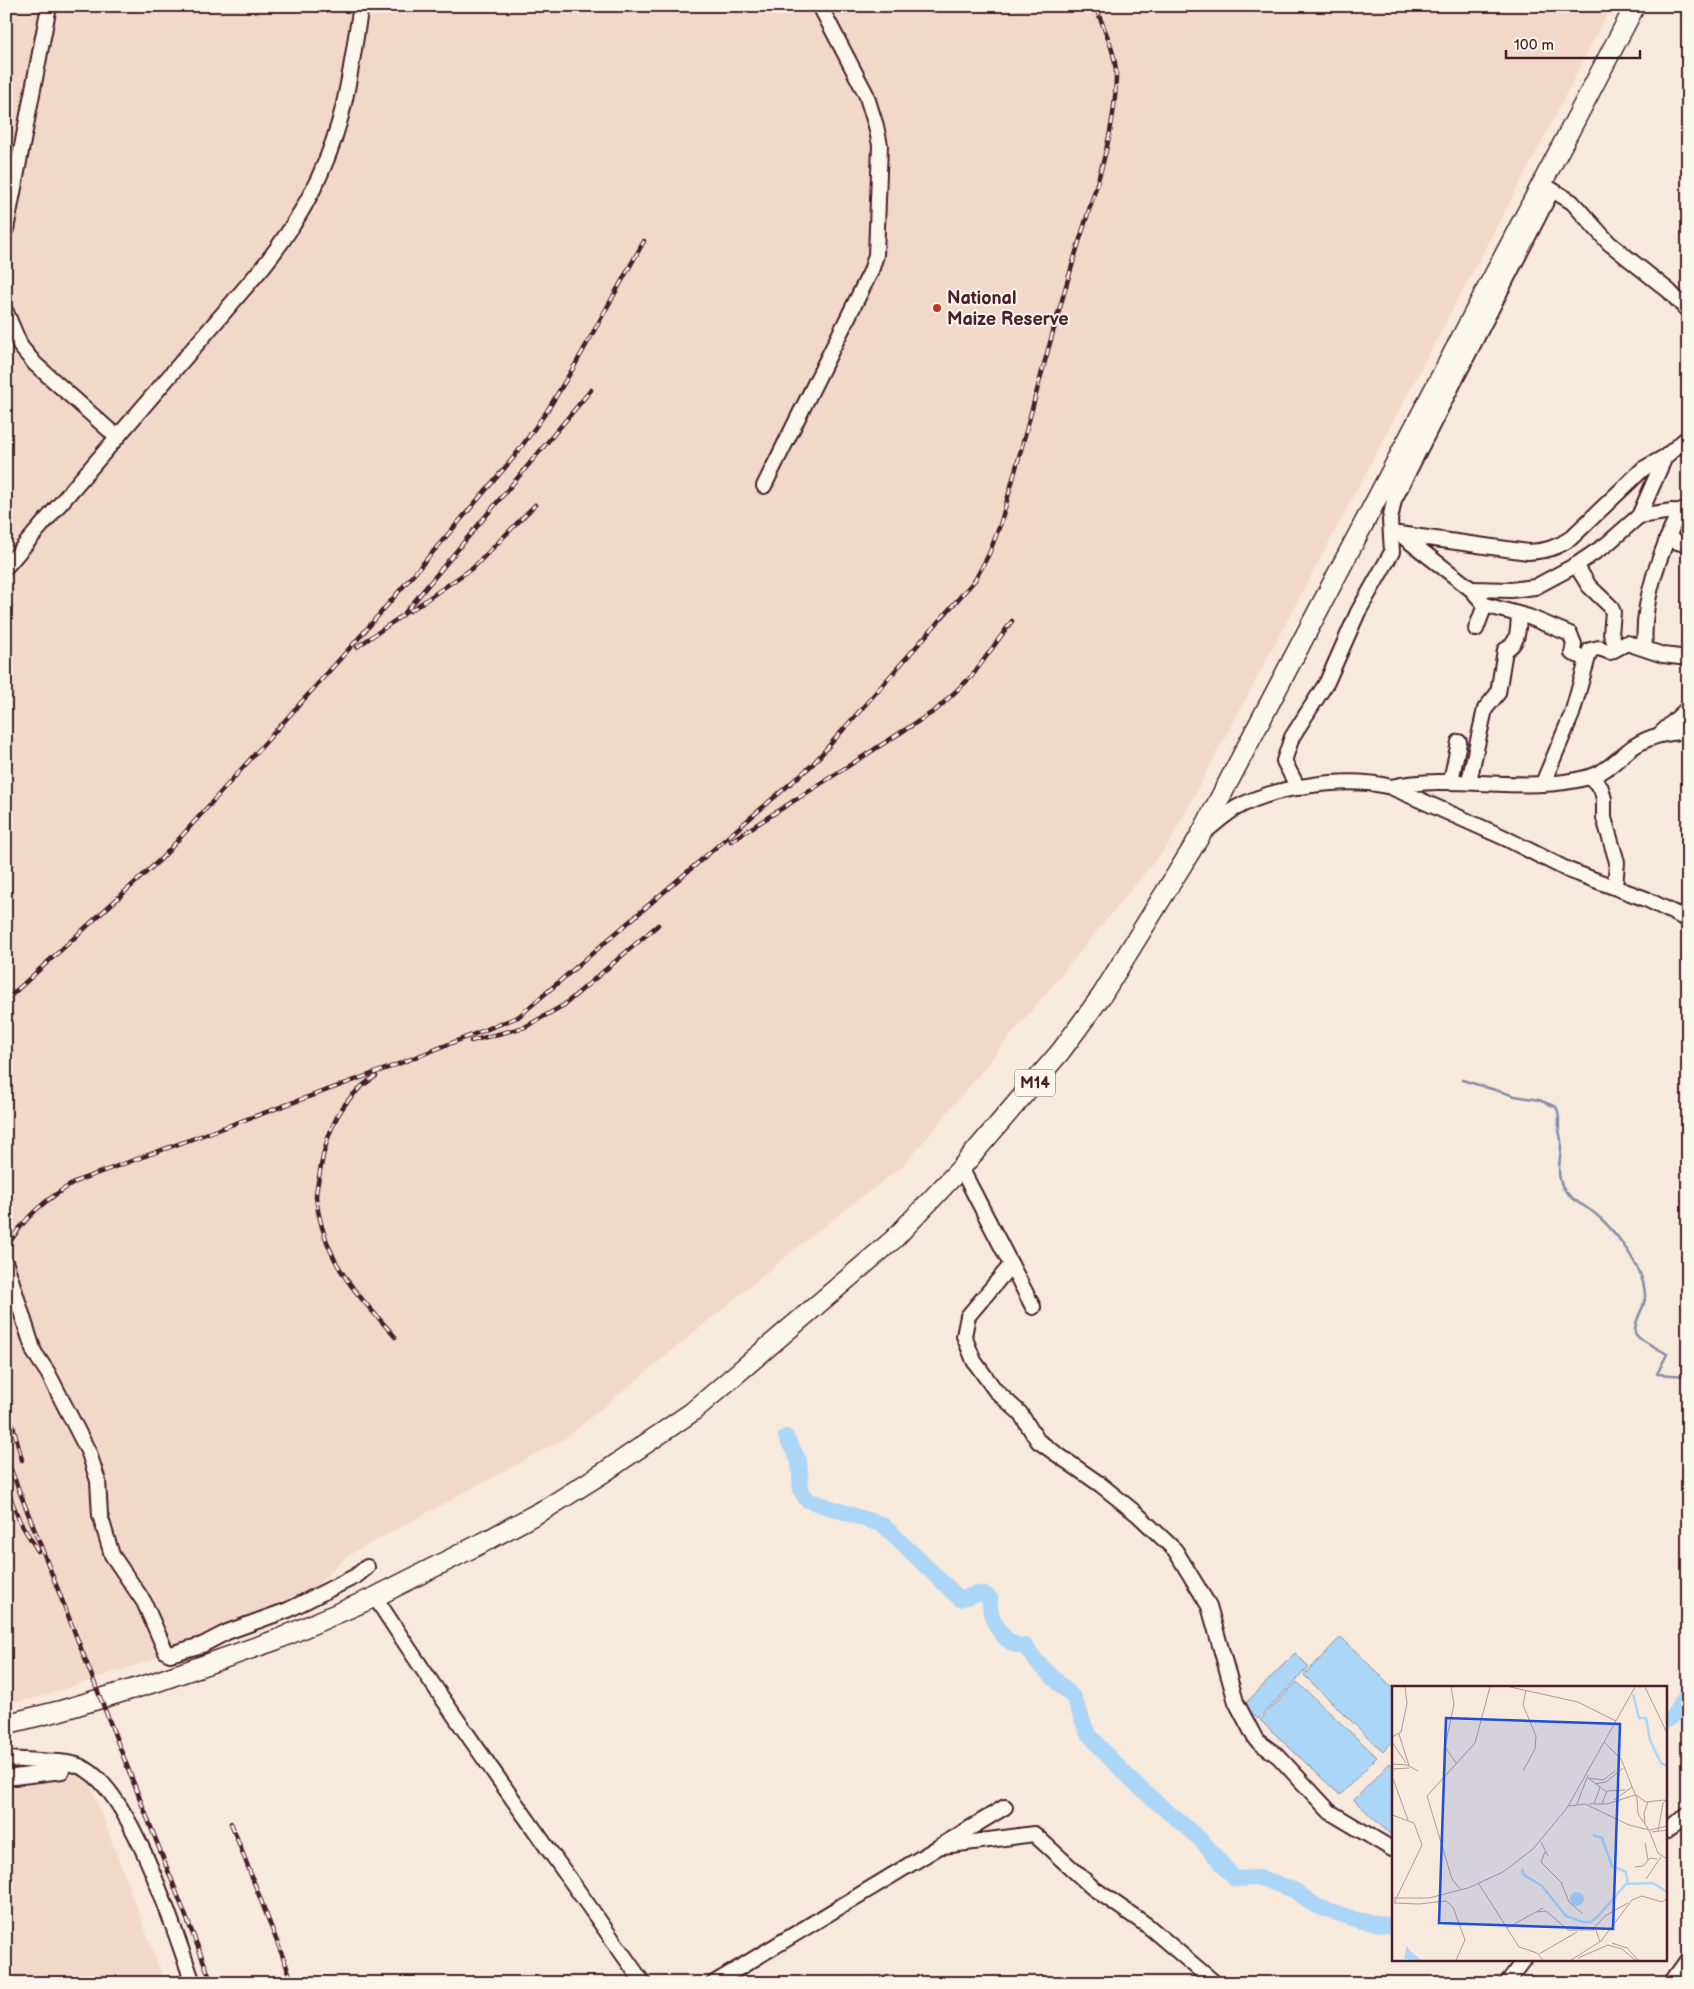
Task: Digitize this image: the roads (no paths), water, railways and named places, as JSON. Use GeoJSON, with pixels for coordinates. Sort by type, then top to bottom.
{"type":"FeatureCollection","features":[{"type":"Feature","properties":{"kind":"highway","name":"M14"},"geometry":{"type":"LineString","coordinates":[[6,1724],[58,1711],[200,1667],[276,1640],[432,1570],[547,1508],[692,1412],[894,1240],[961,1168],[1062,1051],[1102,995],[1200,836],[1378,499],[1547,187],[1635,6]]}},
{"type":"Feature","properties":{"kind":"street"},"geometry":{"type":"LineString","coordinates":[[6,229],[49,6]]}},
{"type":"Feature","properties":{"kind":"street"},"geometry":{"type":"LineString","coordinates":[[6,567],[262,268],[291,229],[321,172],[340,122],[361,6]]}},
{"type":"Feature","properties":{"kind":"street"},"geometry":{"type":"LineString","coordinates":[[764,486],[871,271],[876,255],[880,145],[876,126],[866,94],[820,6]]}},
{"type":"Feature","properties":{"kind":"street"},"geometry":{"type":"LineString","coordinates":[[1298,788],[1284,761],[1292,737],[1327,682],[1358,612],[1392,552],[1390,520],[1394,500],[1547,187],[1583,212],[1609,243],[1669,291],[1688,311]]}},
{"type":"Feature","properties":{"kind":"street"},"geometry":{"type":"LineString","coordinates":[[6,312],[21,347],[35,364],[117,437]]}},
{"type":"Feature","properties":{"kind":"street"},"geometry":{"type":"LineString","coordinates":[[1399,534],[1528,552],[1544,551],[1559,547],[1571,538],[1643,468],[1666,457],[1688,437]]}},
{"type":"Feature","properties":{"kind":"street"},"geometry":{"type":"LineString","coordinates":[[1471,589],[1511,590],[1535,587],[1576,565],[1607,544],[1639,516],[1666,457]]}},
{"type":"Feature","properties":{"kind":"street"},"geometry":{"type":"LineString","coordinates":[[1378,499],[1399,534],[1471,589],[1485,605],[1520,615],[1570,634],[1574,644],[1572,653],[1587,659]]}},
{"type":"Feature","properties":{"kind":"street"},"geometry":{"type":"LineString","coordinates":[[1639,516],[1684,512]]}},
{"type":"Feature","properties":{"kind":"street"},"geometry":{"type":"LineString","coordinates":[[1645,648],[1644,634],[1652,580],[1667,539],[1684,512]]}},
{"type":"Feature","properties":{"kind":"street"},"geometry":{"type":"LineString","coordinates":[[1667,539],[1688,545]]}},
{"type":"Feature","properties":{"kind":"street"},"geometry":{"type":"LineString","coordinates":[[1576,565],[1589,586],[1610,606],[1613,612],[1611,634],[1617,648]]}},
{"type":"Feature","properties":{"kind":"street"},"geometry":{"type":"LineString","coordinates":[[1476,630],[1485,605]]}},
{"type":"Feature","properties":{"kind":"street"},"geometry":{"type":"LineString","coordinates":[[1469,781],[1485,709],[1498,694],[1505,650],[1513,646],[1517,640],[1520,615]]}},
{"type":"Feature","properties":{"kind":"street"},"geometry":{"type":"LineString","coordinates":[[1543,783],[1572,714],[1590,650],[1599,648],[1610,652],[1627,643],[1663,655],[1688,658]]}},
{"type":"Feature","properties":{"kind":"street"},"geometry":{"type":"LineString","coordinates":[[1391,787],[1414,783],[1451,781],[1526,785],[1590,777],[1616,763],[1632,748],[1660,734],[1688,708]]}},
{"type":"Feature","properties":{"kind":"street"},"geometry":{"type":"LineString","coordinates":[[1660,734],[1688,731]]}},
{"type":"Feature","properties":{"kind":"street"},"geometry":{"type":"LineString","coordinates":[[1451,781],[1459,742]]}},
{"type":"Feature","properties":{"kind":"street"},"geometry":{"type":"LineString","coordinates":[[1590,777],[1601,788],[1604,799],[1604,818],[1616,852],[1615,887]]}},
{"type":"Feature","properties":{"kind":"street"},"geometry":{"type":"LineString","coordinates":[[1200,836],[1236,808],[1298,788],[1347,782],[1374,783],[1391,787],[1503,837],[1568,870],[1646,899],[1688,920]]}},
{"type":"Feature","properties":{"kind":"street"},"geometry":{"type":"LineString","coordinates":[[961,1168],[1033,1307]]}},
{"type":"Feature","properties":{"kind":"street"},"geometry":{"type":"LineString","coordinates":[[6,1264],[34,1352],[48,1373],[89,1453],[98,1481],[100,1515],[112,1554],[144,1602],[166,1652],[170,1654],[202,1645],[227,1632],[288,1610],[356,1576],[367,1567]]}},
{"type":"Feature","properties":{"kind":"street"},"geometry":{"type":"LineString","coordinates":[[1011,1265],[968,1316],[964,1336],[974,1361],[995,1390],[1020,1413],[1038,1442],[1108,1491],[1137,1514],[1175,1550],[1209,1606],[1236,1702],[1256,1740],[1278,1756],[1330,1812],[1392,1849]]}},
{"type":"Feature","properties":{"kind":"street"},"geometry":{"type":"LineString","coordinates":[[375,1597],[436,1692],[542,1838],[642,1983]]}},
{"type":"Feature","properties":{"kind":"street"},"geometry":{"type":"LineString","coordinates":[[6,1759],[75,1764],[87,1769],[96,1776],[120,1807],[144,1852],[193,1983]]}},
{"type":"Feature","properties":{"kind":"street"},"geometry":{"type":"LineString","coordinates":[[6,1778],[62,1771],[58,1762]]}},
{"type":"Feature","properties":{"kind":"street"},"geometry":{"type":"LineString","coordinates":[[714,1983],[1005,1806]]}},
{"type":"Feature","properties":{"kind":"street"},"geometry":{"type":"LineString","coordinates":[[1666,1830],[1688,1814]]}},
{"type":"Feature","properties":{"kind":"street"},"geometry":{"type":"LineString","coordinates":[[940,1847],[1034,1834],[1093,1888],[1148,1926],[1215,1983]]}},
{"type":"Feature","properties":{"kind":"street"},"geometry":{"type":"LineString","coordinates":[[1671,1983],[1688,1959]]}},
{"type":"Feature","properties":{"kind":"street"},"geometry":{"type":"LineString","coordinates":[[1507,1983],[1523,1962]]}},
{"type":"Feature","properties":{"kind":"water"},"geometry":{"type":"Polygon","coordinates":[[[1341,1637],[1392,1687],[1392,1742],[1383,1752],[1304,1675],[1341,1637]]]}},
{"type":"Feature","properties":{"kind":"water"},"geometry":{"type":"Polygon","coordinates":[[[1295,1653],[1309,1667],[1258,1719],[1244,1705],[1295,1653]]]}},
{"type":"Feature","properties":{"kind":"water"},"geometry":{"type":"Polygon","coordinates":[[[1297,1682],[1377,1757],[1340,1795],[1260,1720],[1297,1682]]]}},
{"type":"Feature","properties":{"kind":"water"},"geometry":{"type":"Polygon","coordinates":[[[1390,1763],[1392,1765],[1392,1836],[1354,1800],[1390,1763]]]}},
{"type":"Feature","properties":{"kind":"waterway"},"geometry":{"type":"LineString","coordinates":[[1462,1080],[1515,1096],[1539,1100],[1556,1107],[1559,1115],[1561,1140],[1559,1173],[1561,1184],[1570,1196],[1593,1212],[1610,1228],[1635,1262],[1644,1286],[1645,1297],[1636,1323],[1635,1333],[1639,1338],[1667,1354],[1657,1374],[1688,1376]]}},
{"type":"Feature","properties":{"kind":"waterway"},"geometry":{"type":"LineString","coordinates":[[786,1437],[799,1461],[801,1491],[807,1500],[883,1525],[960,1599],[979,1594],[990,1598],[990,1606],[998,1630],[1010,1641],[1017,1645],[1025,1646],[1036,1661],[1074,1698],[1087,1732],[1104,1752],[1134,1783],[1201,1840],[1235,1879],[1260,1878],[1294,1890],[1316,1906],[1357,1920],[1392,1926]]}},
{"type":"Feature","properties":{"kind":"waterway"},"geometry":{"type":"LineString","coordinates":[[1666,1720],[1672,1717],[1688,1693]]}},
{"type":"Feature","properties":{"kind":"railway"},"geometry":{"type":"LineString","coordinates":[[6,1249],[13,1237],[37,1209],[56,1194],[79,1180],[388,1068],[518,1017],[812,765],[975,580],[989,554],[1000,525],[1062,298],[1106,150],[1115,102],[1116,69],[1109,41],[1095,6]]}},
{"type":"Feature","properties":{"kind":"railway"},"geometry":{"type":"LineString","coordinates":[[6,1000],[162,858],[365,631],[514,457],[547,411],[575,365],[644,241]]}},
{"type":"Feature","properties":{"kind":"railway"},"geometry":{"type":"LineString","coordinates":[[357,647],[403,615],[591,390]]}},
{"type":"Feature","properties":{"kind":"railway"},"geometry":{"type":"LineString","coordinates":[[410,611],[474,567],[535,505]]}},
{"type":"Feature","properties":{"kind":"railway"},"geometry":{"type":"LineString","coordinates":[[731,841],[936,710],[972,676],[1012,621]]}},
{"type":"Feature","properties":{"kind":"railway"},"geometry":{"type":"LineString","coordinates":[[471,1041],[525,1027],[564,1005],[658,925]]}},
{"type":"Feature","properties":{"kind":"railway"},"geometry":{"type":"LineString","coordinates":[[376,1076],[344,1105],[331,1129],[323,1156],[316,1197],[318,1212],[325,1235],[339,1267],[361,1298],[395,1337]]}},
{"type":"Feature","properties":{"kind":"railway"},"geometry":{"type":"LineString","coordinates":[[6,1400],[22,1460]]}},
{"type":"Feature","properties":{"kind":"railway"},"geometry":{"type":"LineString","coordinates":[[6,1457],[212,1983]]}},
{"type":"Feature","properties":{"kind":"railway"},"geometry":{"type":"LineString","coordinates":[[6,1486],[20,1522],[38,1551]]}},
{"type":"Feature","properties":{"kind":"railway"},"geometry":{"type":"LineString","coordinates":[[231,1823],[293,1983]]}},
{"type":"Feature","properties":{"kind":"place","name":"National Maize Reserve"},"geometry":{"type":"Point","coordinates":[937,308]}}]}
